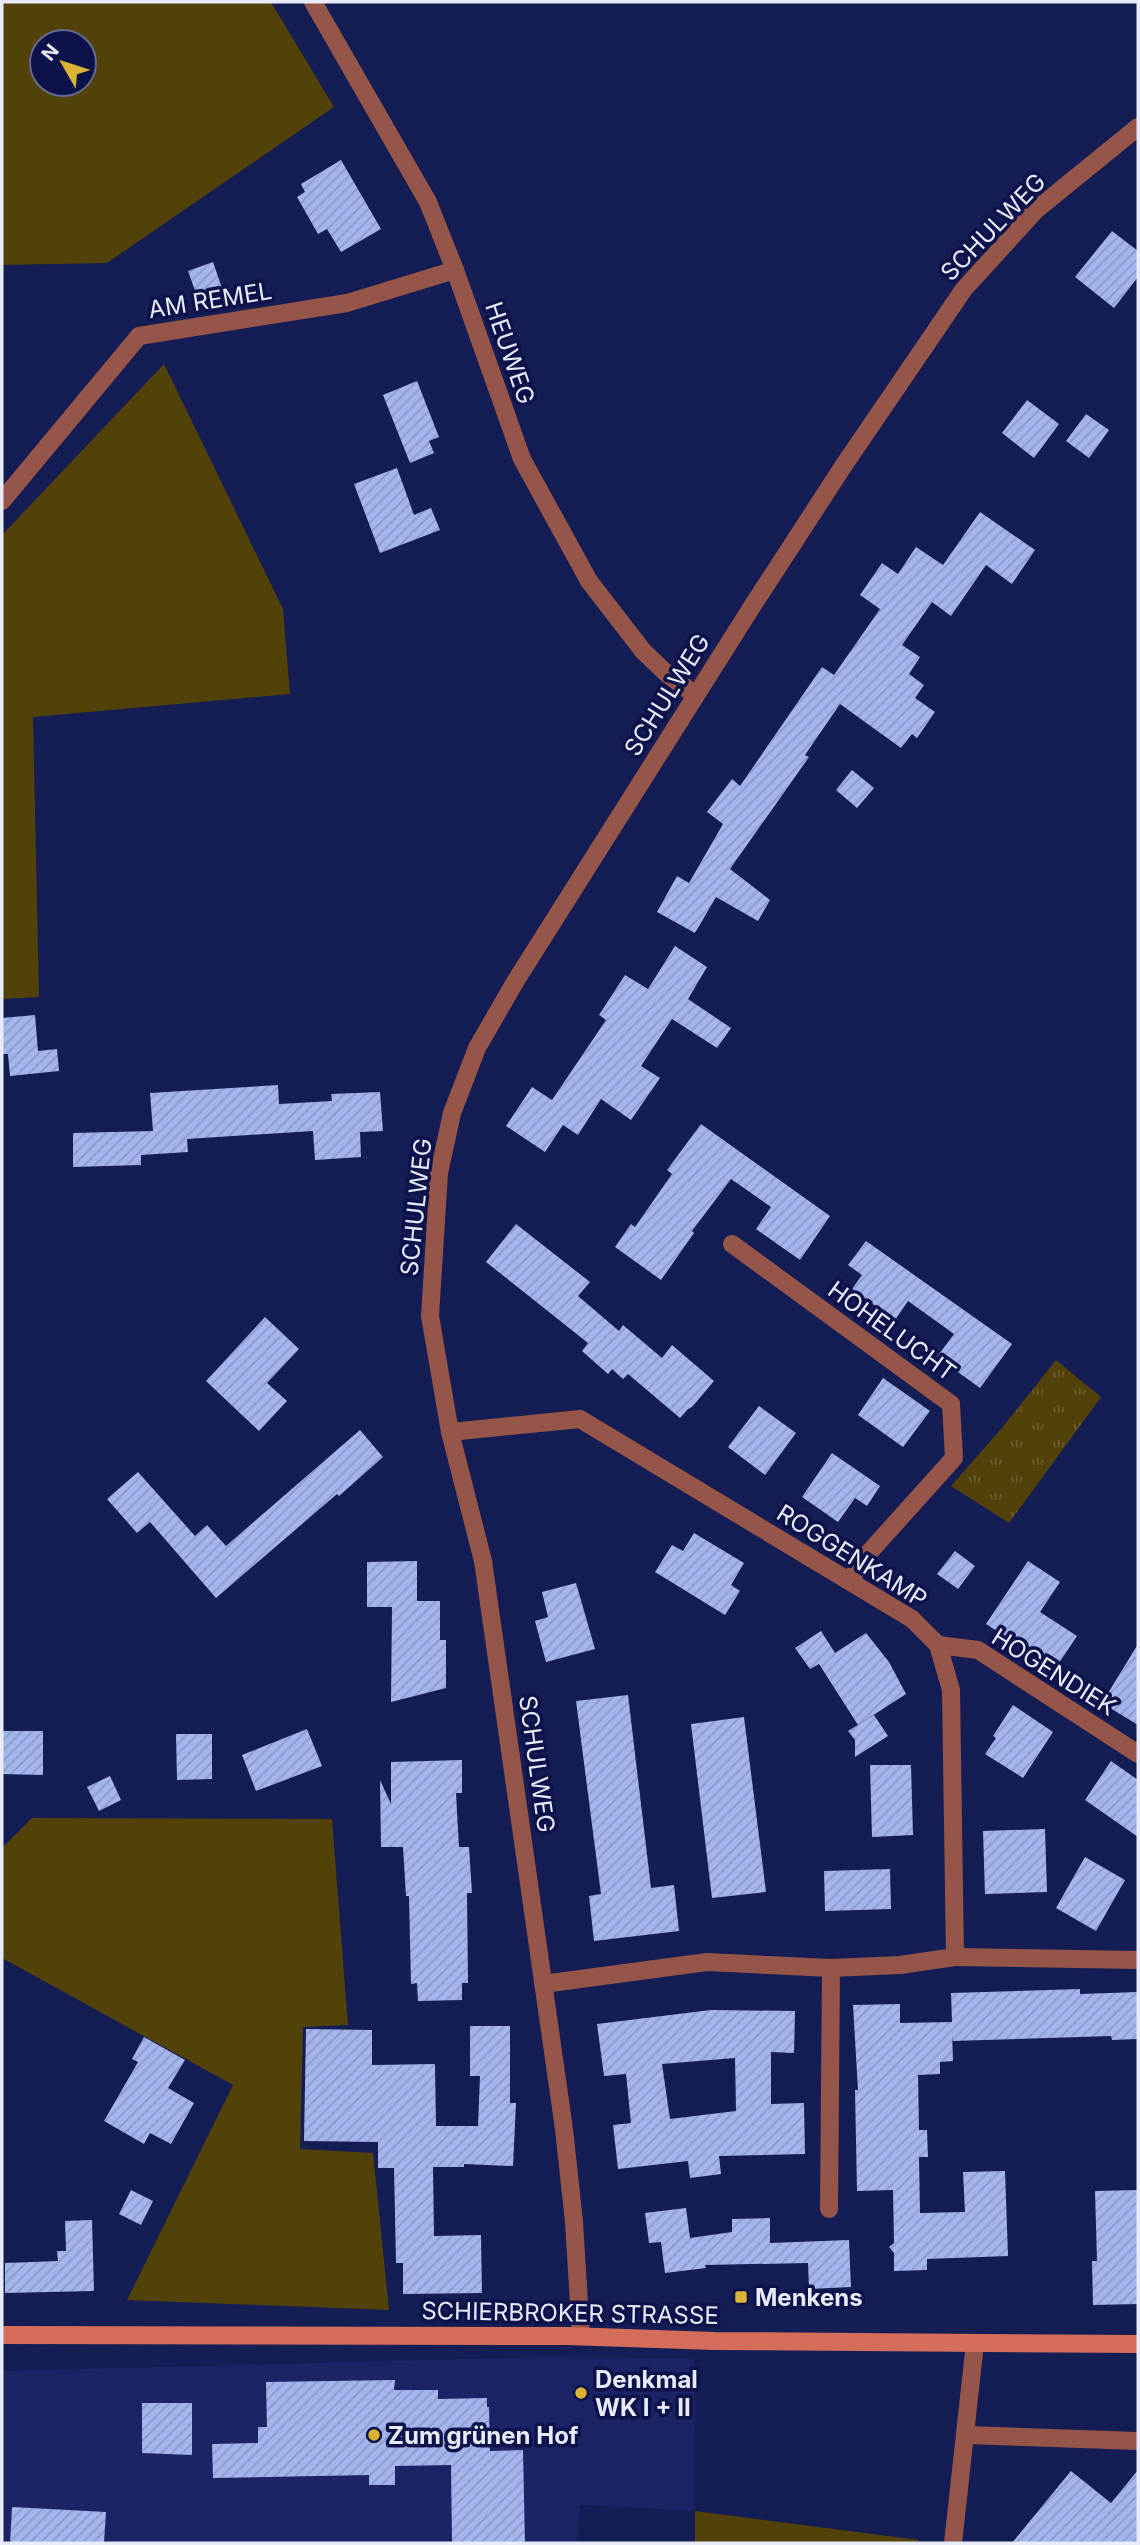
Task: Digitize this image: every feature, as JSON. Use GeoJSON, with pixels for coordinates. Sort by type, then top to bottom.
{"type":"FeatureCollection","features":[{"type":"Feature","properties":{"kind":"main road","name":"SCHIERBROKER STRASSE"},"geometry":{"type":"LineString","coordinates":[[2,2335],[581,2336],[715,2341],[1138,2344]]}},
{"type":"Feature","properties":{"kind":"street","name":"HEUWEG"},"geometry":{"type":"LineString","coordinates":[[313,2],[428,202],[522,459],[589,581],[643,651],[695,695]]}},
{"type":"Feature","properties":{"kind":"street","name":"SCHULWEG"},"geometry":{"type":"LineString","coordinates":[[581,2336],[574,2222],[483,1561],[450,1432],[430,1316],[439,1173],[452,1113],[477,1048],[515,982],[695,695],[844,465],[964,289],[1036,210],[1138,127]]}},
{"type":"Feature","properties":{"kind":"street","name":"AM REMEL"},"geometry":{"type":"LineString","coordinates":[[2,501],[139,336],[346,303],[455,270]]}},
{"type":"Feature","properties":{"kind":"street","name":"HOHELUCHT"},"geometry":{"type":"LineString","coordinates":[[732,1244],[951,1404],[954,1458],[865,1557],[849,1581]]}},
{"type":"Feature","properties":{"kind":"street","name":"ROGGENKAMP"},"geometry":{"type":"LineString","coordinates":[[450,1432],[580,1419],[912,1619],[938,1645],[951,1690],[955,1957]]}},
{"type":"Feature","properties":{"kind":"street","name":"HOGENDIEK"},"geometry":{"type":"LineString","coordinates":[[938,1645],[978,1650],[1138,1754]]}},
{"type":"Feature","properties":{"kind":"street"},"geometry":{"type":"LineString","coordinates":[[543,1984],[707,1962],[831,1968],[900,1965],[955,1957],[1138,1960]]}},
{"type":"Feature","properties":{"kind":"street"},"geometry":{"type":"LineString","coordinates":[[829,2209],[831,1968]]}},
{"type":"Feature","properties":{"kind":"street"},"geometry":{"type":"LineString","coordinates":[[953,2543],[975,2343]]}},
{"type":"Feature","properties":{"kind":"street"},"geometry":{"type":"LineString","coordinates":[[965,2435],[1138,2441]]}},
{"type":"Feature","properties":{"kind":"shaded area"},"geometry":{"type":"Polygon","coordinates":[[[542,2357],[694,2358],[695,2511],[580,2505],[577,2543],[2,2543],[2,2371],[542,2357]]]}},
{"type":"Feature","properties":{"kind":"green space"},"geometry":{"type":"Polygon","coordinates":[[[2,2],[271,2],[334,107],[107,263],[2,265],[2,2]]]}},
{"type":"Feature","properties":{"kind":"green space"},"geometry":{"type":"Polygon","coordinates":[[[164,364],[283,609],[290,694],[33,717],[39,997],[2,999],[2,535],[164,364]]]}},
{"type":"Feature","properties":{"kind":"green space"},"geometry":{"type":"Polygon","coordinates":[[[1056,1360],[1101,1397],[1009,1523],[951,1486],[1056,1360]]]}},
{"type":"Feature","properties":{"kind":"green space"},"geometry":{"type":"Polygon","coordinates":[[[32,1818],[332,1819],[348,2025],[303,2027],[300,2149],[373,2153],[389,2310],[127,2300],[233,2085],[2,1958],[2,1848],[32,1818]]]}},
{"type":"Feature","properties":{"kind":"green space"},"geometry":{"type":"Polygon","coordinates":[[[695,2511],[919,2540],[918,2543],[695,2543],[695,2511]]]}},
{"type":"Feature","properties":{"kind":"building"},"geometry":{"type":"Polygon","coordinates":[[[341,160],[381,229],[341,252],[327,229],[318,234],[297,197],[305,192],[301,184],[341,160]]]}},
{"type":"Feature","properties":{"kind":"building"},"geometry":{"type":"Polygon","coordinates":[[[1112,231],[1138,251],[1138,277],[1114,308],[1075,277],[1112,231]]]}},
{"type":"Feature","properties":{"kind":"building"},"geometry":{"type":"Polygon","coordinates":[[[213,262],[223,291],[198,299],[188,271],[213,262]]]}},
{"type":"Feature","properties":{"kind":"building"},"geometry":{"type":"Polygon","coordinates":[[[417,381],[439,437],[429,441],[434,453],[410,463],[383,395],[417,381]]]}},
{"type":"Feature","properties":{"kind":"building"},"geometry":{"type":"Polygon","coordinates":[[[1027,400],[1059,424],[1034,458],[1002,433],[1027,400]]]}},
{"type":"Feature","properties":{"kind":"building"},"geometry":{"type":"Polygon","coordinates":[[[1086,414],[1109,430],[1089,458],[1066,441],[1086,414]]]}},
{"type":"Feature","properties":{"kind":"building"},"geometry":{"type":"Polygon","coordinates":[[[397,468],[414,515],[431,508],[440,530],[380,553],[354,484],[397,468]]]}},
{"type":"Feature","properties":{"kind":"building"},"geometry":{"type":"Polygon","coordinates":[[[980,512],[1035,550],[1012,584],[986,565],[951,616],[932,602],[902,645],[920,657],[909,674],[924,685],[915,698],[935,712],[917,738],[912,734],[901,748],[840,704],[805,755],[809,757],[730,869],[770,900],[758,921],[716,897],[695,933],[657,912],[677,876],[689,883],[723,824],[707,812],[732,779],[740,786],[822,667],[834,675],[880,609],[860,595],[882,563],[898,574],[916,547],[943,565],[980,512]]]}},
{"type":"Feature","properties":{"kind":"building"},"geometry":{"type":"Polygon","coordinates":[[[852,770],[874,788],[857,808],[836,790],[852,770]]]}},
{"type":"Feature","properties":{"kind":"building"},"geometry":{"type":"Polygon","coordinates":[[[675,946],[707,967],[688,999],[731,1028],[717,1048],[672,1019],[641,1066],[660,1078],[631,1120],[601,1099],[578,1135],[563,1125],[545,1152],[506,1126],[532,1087],[552,1100],[606,1020],[599,1015],[625,975],[648,989],[675,946]]]}},
{"type":"Feature","properties":{"kind":"building"},"geometry":{"type":"Polygon","coordinates":[[[35,1015],[38,1051],[57,1049],[59,1071],[10,1076],[8,1054],[2,1054],[2,1018],[35,1015]]]}},
{"type":"Feature","properties":{"kind":"building"},"geometry":{"type":"Polygon","coordinates":[[[278,1085],[279,1104],[332,1101],[331,1094],[380,1092],[383,1131],[360,1132],[361,1157],[315,1160],[313,1131],[187,1139],[188,1152],[141,1155],[141,1165],[73,1167],[73,1133],[153,1131],[150,1093],[278,1085]]]}},
{"type":"Feature","properties":{"kind":"building"},"geometry":{"type":"Polygon","coordinates":[[[701,1124],[830,1216],[800,1260],[756,1229],[771,1207],[731,1179],[692,1231],[694,1233],[661,1280],[615,1247],[631,1224],[635,1227],[672,1174],[667,1170],[701,1124]]]}},
{"type":"Feature","properties":{"kind":"building"},"geometry":{"type":"Polygon","coordinates":[[[516,1224],[590,1282],[578,1296],[619,1331],[623,1325],[662,1358],[672,1345],[714,1381],[680,1418],[628,1374],[623,1379],[612,1369],[608,1374],[582,1351],[588,1343],[486,1262],[516,1224]]]}},
{"type":"Feature","properties":{"kind":"building"},"geometry":{"type":"Polygon","coordinates":[[[866,1241],[1012,1344],[980,1388],[937,1357],[954,1334],[908,1301],[895,1320],[852,1289],[862,1275],[848,1265],[866,1241]]]}},
{"type":"Feature","properties":{"kind":"building"},"geometry":{"type":"Polygon","coordinates":[[[265,1317],[299,1349],[267,1383],[287,1401],[259,1431],[206,1381],[265,1317]]]}},
{"type":"Feature","properties":{"kind":"building"},"geometry":{"type":"Polygon","coordinates":[[[883,1378],[930,1411],[903,1447],[858,1415],[883,1378]]]}},
{"type":"Feature","properties":{"kind":"building"},"geometry":{"type":"Polygon","coordinates":[[[759,1406],[796,1433],[765,1475],[728,1447],[759,1406]]]}},
{"type":"Feature","properties":{"kind":"building"},"geometry":{"type":"Polygon","coordinates":[[[360,1430],[383,1457],[216,1598],[150,1522],[137,1533],[107,1499],[138,1472],[195,1536],[207,1525],[226,1546],[360,1430]]]}},
{"type":"Feature","properties":{"kind":"building"},"geometry":{"type":"Polygon","coordinates":[[[832,1453],[880,1486],[867,1506],[855,1498],[838,1522],[802,1497],[832,1453]]]}},
{"type":"Feature","properties":{"kind":"building"},"geometry":{"type":"Polygon","coordinates":[[[694,1533],[744,1563],[731,1585],[740,1591],[725,1615],[655,1572],[672,1545],[683,1551],[694,1533]]]}},
{"type":"Feature","properties":{"kind":"building"},"geometry":{"type":"Polygon","coordinates":[[[955,1551],[975,1566],[958,1589],[937,1574],[955,1551]]]}},
{"type":"Feature","properties":{"kind":"building"},"geometry":{"type":"Polygon","coordinates":[[[417,1561],[417,1601],[440,1601],[440,1640],[446,1640],[446,1688],[391,1702],[392,1607],[367,1607],[367,1562],[417,1561]]]}},
{"type":"Feature","properties":{"kind":"building"},"geometry":{"type":"Polygon","coordinates":[[[1028,1561],[1060,1582],[1040,1612],[1077,1636],[1055,1669],[986,1624],[1028,1561]]]}},
{"type":"Feature","properties":{"kind":"building"},"geometry":{"type":"Polygon","coordinates":[[[576,1583],[595,1649],[546,1662],[535,1621],[548,1617],[542,1592],[576,1583]]]}},
{"type":"Feature","properties":{"kind":"building"},"geometry":{"type":"Polygon","coordinates":[[[821,1631],[835,1653],[866,1633],[889,1662],[906,1694],[858,1725],[819,1664],[810,1669],[795,1648],[821,1631]]]}},
{"type":"Feature","properties":{"kind":"building"},"geometry":{"type":"Polygon","coordinates":[[[1138,1644],[1138,1725],[1102,1703],[1138,1644]]]}},
{"type":"Feature","properties":{"kind":"building"},"geometry":{"type":"Polygon","coordinates":[[[628,1695],[651,1888],[674,1885],[679,1931],[594,1941],[589,1896],[601,1894],[576,1701],[628,1695]]]}},
{"type":"Feature","properties":{"kind":"building"},"geometry":{"type":"Polygon","coordinates":[[[1013,1705],[1053,1732],[1023,1778],[985,1754],[1013,1705]]]}},
{"type":"Feature","properties":{"kind":"building"},"geometry":{"type":"Polygon","coordinates":[[[874,1715],[888,1736],[855,1757],[855,1740],[848,1731],[874,1715]]]}},
{"type":"Feature","properties":{"kind":"building"},"geometry":{"type":"Polygon","coordinates":[[[744,1717],[766,1892],[712,1898],[691,1724],[744,1717]]]}},
{"type":"Feature","properties":{"kind":"building"},"geometry":{"type":"Polygon","coordinates":[[[307,1729],[322,1766],[256,1791],[242,1755],[307,1729]]]}},
{"type":"Feature","properties":{"kind":"building"},"geometry":{"type":"Polygon","coordinates":[[[2,1731],[43,1731],[43,1775],[2,1774],[2,1731]]]}},
{"type":"Feature","properties":{"kind":"building"},"geometry":{"type":"Polygon","coordinates":[[[176,1734],[212,1734],[212,1779],[177,1780],[176,1734]]]}},
{"type":"Feature","properties":{"kind":"building"},"geometry":{"type":"Polygon","coordinates":[[[462,1760],[462,1793],[456,1793],[459,1847],[469,1847],[472,1893],[467,1893],[468,1983],[462,1983],[462,2000],[418,2001],[417,1983],[411,1984],[409,1896],[406,1896],[403,1847],[381,1847],[380,1780],[391,1804],[391,1762],[462,1760]]]}},
{"type":"Feature","properties":{"kind":"building"},"geometry":{"type":"Polygon","coordinates":[[[1111,1761],[1138,1780],[1138,1837],[1085,1800],[1111,1761]]]}},
{"type":"Feature","properties":{"kind":"building"},"geometry":{"type":"Polygon","coordinates":[[[870,1765],[911,1765],[913,1835],[872,1837],[870,1765]]]}},
{"type":"Feature","properties":{"kind":"building"},"geometry":{"type":"Polygon","coordinates":[[[110,1776],[121,1800],[99,1811],[87,1787],[110,1776]]]}},
{"type":"Feature","properties":{"kind":"building"},"geometry":{"type":"Polygon","coordinates":[[[1045,1829],[1047,1892],[985,1894],[983,1831],[1045,1829]]]}},
{"type":"Feature","properties":{"kind":"building"},"geometry":{"type":"Polygon","coordinates":[[[1085,1857],[1125,1880],[1096,1931],[1056,1908],[1085,1857]]]}},
{"type":"Feature","properties":{"kind":"building"},"geometry":{"type":"Polygon","coordinates":[[[890,1869],[891,1909],[825,1911],[824,1871],[890,1869]]]}},
{"type":"Feature","properties":{"kind":"building"},"geometry":{"type":"Polygon","coordinates":[[[1080,1989],[1080,1994],[1138,1992],[1138,2039],[1112,2040],[1111,2036],[952,2041],[953,2061],[940,2062],[940,2074],[918,2075],[919,2130],[927,2130],[928,2157],[919,2157],[920,2213],[965,2212],[963,2172],[1005,2171],[1008,2256],[927,2259],[927,2270],[894,2271],[894,2253],[889,2247],[894,2243],[893,2190],[857,2191],[855,2090],[858,2090],[853,2005],[900,2004],[900,2023],[952,2022],[951,1993],[1080,1989]]]}},
{"type":"Feature","properties":{"kind":"building"},"geometry":{"type":"Polygon","coordinates":[[[711,2010],[795,2011],[794,2053],[771,2052],[771,2104],[804,2103],[805,2154],[719,2156],[721,2174],[690,2178],[688,2161],[618,2169],[613,2125],[631,2123],[626,2074],[604,2076],[597,2024],[711,2010]],[[735,2058],[662,2064],[670,2119],[736,2111],[735,2058]]]}},
{"type":"Feature","properties":{"kind":"building"},"geometry":{"type":"Polygon","coordinates":[[[470,2026],[510,2026],[510,2103],[516,2103],[513,2166],[464,2164],[464,2167],[433,2167],[434,2236],[481,2235],[482,2293],[403,2294],[403,2263],[396,2263],[394,2168],[378,2168],[378,2142],[304,2141],[306,2029],[372,2030],[372,2065],[435,2064],[436,2126],[478,2126],[480,2076],[470,2076],[470,2026]]]}},
{"type":"Feature","properties":{"kind":"building"},"geometry":{"type":"Polygon","coordinates":[[[144,2037],[185,2060],[168,2088],[194,2103],[171,2144],[150,2133],[144,2144],[104,2121],[138,2062],[132,2059],[144,2037]]]}},
{"type":"Feature","properties":{"kind":"building"},"geometry":{"type":"Polygon","coordinates":[[[131,2190],[153,2201],[141,2225],[119,2214],[131,2190]]]}},
{"type":"Feature","properties":{"kind":"building"},"geometry":{"type":"Polygon","coordinates":[[[1138,2190],[1138,2304],[1093,2305],[1092,2261],[1097,2261],[1095,2191],[1138,2190]]]}},
{"type":"Feature","properties":{"kind":"building"},"geometry":{"type":"Polygon","coordinates":[[[686,2208],[690,2238],[732,2232],[732,2219],[770,2218],[770,2243],[849,2240],[851,2287],[809,2289],[808,2263],[705,2265],[706,2268],[665,2273],[661,2242],[649,2243],[645,2213],[686,2208]]]}},
{"type":"Feature","properties":{"kind":"building"},"geometry":{"type":"Polygon","coordinates":[[[92,2220],[94,2291],[5,2293],[5,2263],[58,2261],[57,2251],[66,2251],[65,2221],[92,2220]]]}},
{"type":"Feature","properties":{"kind":"building","name":"Zum grünen Hof"},"geometry":{"type":"Polygon","coordinates":[[[395,2380],[394,2390],[438,2390],[438,2399],[487,2398],[490,2451],[523,2450],[525,2543],[452,2543],[451,2465],[395,2466],[395,2485],[369,2485],[369,2475],[213,2478],[212,2444],[258,2443],[258,2427],[267,2427],[266,2382],[395,2380]]]}},
{"type":"Feature","properties":{"kind":"building"},"geometry":{"type":"Polygon","coordinates":[[[142,2403],[192,2403],[192,2455],[142,2453],[142,2403]]]}},
{"type":"Feature","properties":{"kind":"building"},"geometry":{"type":"Polygon","coordinates":[[[1138,2470],[1138,2543],[1012,2543],[1071,2471],[1111,2503],[1138,2470]]]}},
{"type":"Feature","properties":{"kind":"building"},"geometry":{"type":"Polygon","coordinates":[[[12,2507],[106,2512],[104,2543],[10,2543],[12,2507]]]}},
{"type":"Feature","properties":{"kind":"place","name":"Menkens"},"geometry":{"type":"Point","coordinates":[741,2297]}},
{"type":"Feature","properties":{"kind":"place","name":"Denkmal WK I + II"},"geometry":{"type":"Point","coordinates":[581,2393]}},
{"type":"Feature","properties":{"kind":"place","name":"Zum grünen Hof"},"geometry":{"type":"Point","coordinates":[374,2435]}}]}
